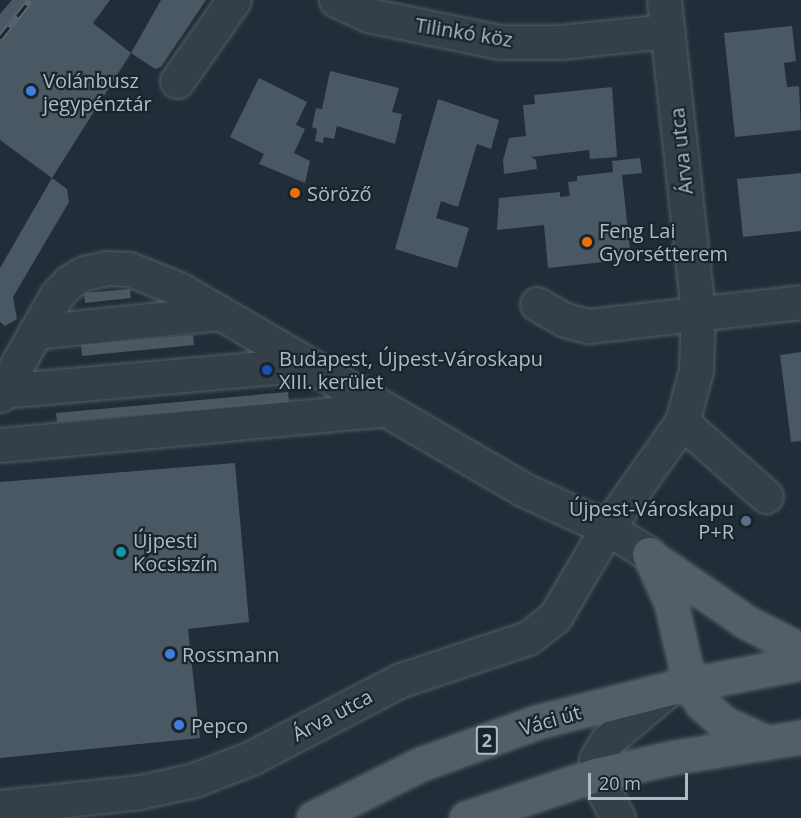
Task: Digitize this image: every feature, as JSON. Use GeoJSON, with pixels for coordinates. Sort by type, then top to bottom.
{"type":"FeatureCollection","features":[{"type":"Feature","properties":{"kind":"main road"},"geometry":{"type":"LineString","coordinates":[[649,555],[746,622],[801,650]]}},
{"type":"Feature","properties":{"kind":"main road"},"geometry":{"type":"LineString","coordinates":[[649,555],[671,603],[680,687],[724,723],[766,742]]}},
{"type":"Feature","properties":{"kind":"main road","name":"Váci út"},"geometry":{"type":"LineString","coordinates":[[313,818],[421,765],[537,722],[680,687],[801,663]]}},
{"type":"Feature","properties":{"kind":"main road"},"geometry":{"type":"LineString","coordinates":[[466,818],[595,776],[675,757],[801,736]]}},
{"type":"Feature","properties":{"kind":"street"},"geometry":{"type":"LineString","coordinates":[[177,81],[234,0]]}},
{"type":"Feature","properties":{"kind":"street","name":"Tilinkó köz"},"geometry":{"type":"LineString","coordinates":[[336,0],[368,15],[500,42],[560,42],[666,15]]}},
{"type":"Feature","properties":{"kind":"street","name":"Árva utca"},"geometry":{"type":"LineString","coordinates":[[0,807],[184,783],[242,762],[409,677],[538,632],[562,608],[607,528],[682,422],[696,370],[698,313],[666,15]]}},
{"type":"Feature","properties":{"kind":"street"},"geometry":{"type":"LineString","coordinates":[[1,393],[35,332],[69,282],[84,273],[107,268],[129,269],[179,289],[522,489],[607,528],[649,555]]}},
{"type":"Feature","properties":{"kind":"street"},"geometry":{"type":"LineString","coordinates":[[537,304],[565,320],[588,326],[801,302]]}},
{"type":"Feature","properties":{"kind":"street"},"geometry":{"type":"LineString","coordinates":[[35,332],[220,313]]}},
{"type":"Feature","properties":{"kind":"street"},"geometry":{"type":"LineString","coordinates":[[1,393],[309,364]]}},
{"type":"Feature","properties":{"kind":"street"},"geometry":{"type":"LineString","coordinates":[[0,445],[385,409]]}},
{"type":"Feature","properties":{"kind":"street"},"geometry":{"type":"LineString","coordinates":[[682,422],[766,496]]}},
{"type":"Feature","properties":{"kind":"street"},"geometry":{"type":"LineString","coordinates":[[618,818],[595,776],[596,759],[607,741],[680,687]]}},
{"type":"Feature","properties":{"kind":"building"},"geometry":{"type":"Polygon","coordinates":[[[12,0],[110,0],[93,23],[131,53],[52,178],[0,140],[0,14],[12,0]]]}},
{"type":"Feature","properties":{"kind":"building"},"geometry":{"type":"Polygon","coordinates":[[[161,0],[206,0],[161,67],[155,69],[131,53],[161,0]]]}},
{"type":"Feature","properties":{"kind":"building"},"geometry":{"type":"Polygon","coordinates":[[[792,26],[796,61],[784,63],[787,87],[799,86],[801,130],[735,137],[724,33],[792,26]]]}},
{"type":"Feature","properties":{"kind":"building"},"geometry":{"type":"Polygon","coordinates":[[[330,71],[399,88],[392,112],[402,114],[395,144],[337,126],[334,139],[324,137],[323,143],[315,141],[317,129],[312,127],[316,108],[322,109],[330,71]]]}},
{"type":"Feature","properties":{"kind":"building"},"geometry":{"type":"Polygon","coordinates":[[[259,78],[307,102],[296,125],[305,129],[294,153],[310,161],[305,183],[259,164],[264,154],[230,137],[259,78]]]}},
{"type":"Feature","properties":{"kind":"building"},"geometry":{"type":"Polygon","coordinates":[[[612,87],[617,157],[590,159],[589,150],[531,157],[536,160],[537,169],[504,174],[503,160],[509,138],[526,136],[523,105],[535,104],[534,95],[612,87]]]}},
{"type":"Feature","properties":{"kind":"building"},"geometry":{"type":"Polygon","coordinates":[[[438,99],[499,120],[491,149],[477,144],[458,207],[441,201],[436,218],[469,228],[457,268],[395,249],[438,99]]]}},
{"type":"Feature","properties":{"kind":"building"},"geometry":{"type":"Polygon","coordinates":[[[640,158],[642,173],[622,175],[631,259],[548,268],[544,225],[497,230],[499,198],[560,192],[560,197],[570,196],[568,182],[577,181],[577,176],[613,172],[612,161],[640,158]]]}},
{"type":"Feature","properties":{"kind":"building"},"geometry":{"type":"Polygon","coordinates":[[[801,173],[801,231],[743,237],[737,179],[801,173]]]}},
{"type":"Feature","properties":{"kind":"building"},"geometry":{"type":"Polygon","coordinates":[[[52,178],[67,189],[69,202],[13,297],[17,319],[5,326],[0,322],[0,268],[52,178]]]}},
{"type":"Feature","properties":{"kind":"building"},"geometry":{"type":"Polygon","coordinates":[[[130,289],[131,298],[85,303],[84,293],[130,289]]]}},
{"type":"Feature","properties":{"kind":"building"},"geometry":{"type":"Polygon","coordinates":[[[193,335],[194,345],[82,356],[81,345],[193,335]]]}},
{"type":"Feature","properties":{"kind":"building"},"geometry":{"type":"Polygon","coordinates":[[[801,352],[801,441],[791,442],[780,355],[801,352]]]}},
{"type":"Feature","properties":{"kind":"building"},"geometry":{"type":"Polygon","coordinates":[[[288,392],[289,402],[57,422],[56,413],[288,392]]]}},
{"type":"Feature","properties":{"kind":"building","name":"Újpesti Kocsiszín"},"geometry":{"type":"Polygon","coordinates":[[[235,463],[249,622],[188,629],[200,738],[0,758],[0,482],[235,463]]]}},
{"type":"Feature","properties":{"kind":"railway"},"geometry":{"type":"LineString","coordinates":[[0,38],[30,0]]}},
{"type":"Feature","properties":{"kind":"place","name":"Volánbusz jegypénztár"},"geometry":{"type":"Point","coordinates":[31,91]}},
{"type":"Feature","properties":{"kind":"place","name":"Söröző"},"geometry":{"type":"Point","coordinates":[295,193]}},
{"type":"Feature","properties":{"kind":"place","name":"Feng Lai Gyorsétterem"},"geometry":{"type":"Point","coordinates":[587,242]}},
{"type":"Feature","properties":{"kind":"place","name":"Budapest, Újpest-Városkapu XIII. kerület"},"geometry":{"type":"Point","coordinates":[267,370]}},
{"type":"Feature","properties":{"kind":"place","name":"Újpest-Városkapu P+R"},"geometry":{"type":"Point","coordinates":[746,521]}},
{"type":"Feature","properties":{"kind":"place","name":"Újpesti Kocsiszín"},"geometry":{"type":"Point","coordinates":[121,552]}},
{"type":"Feature","properties":{"kind":"place","name":"Rossmann"},"geometry":{"type":"Point","coordinates":[170,654]}},
{"type":"Feature","properties":{"kind":"place","name":"Pepco"},"geometry":{"type":"Point","coordinates":[179,725]}}]}
